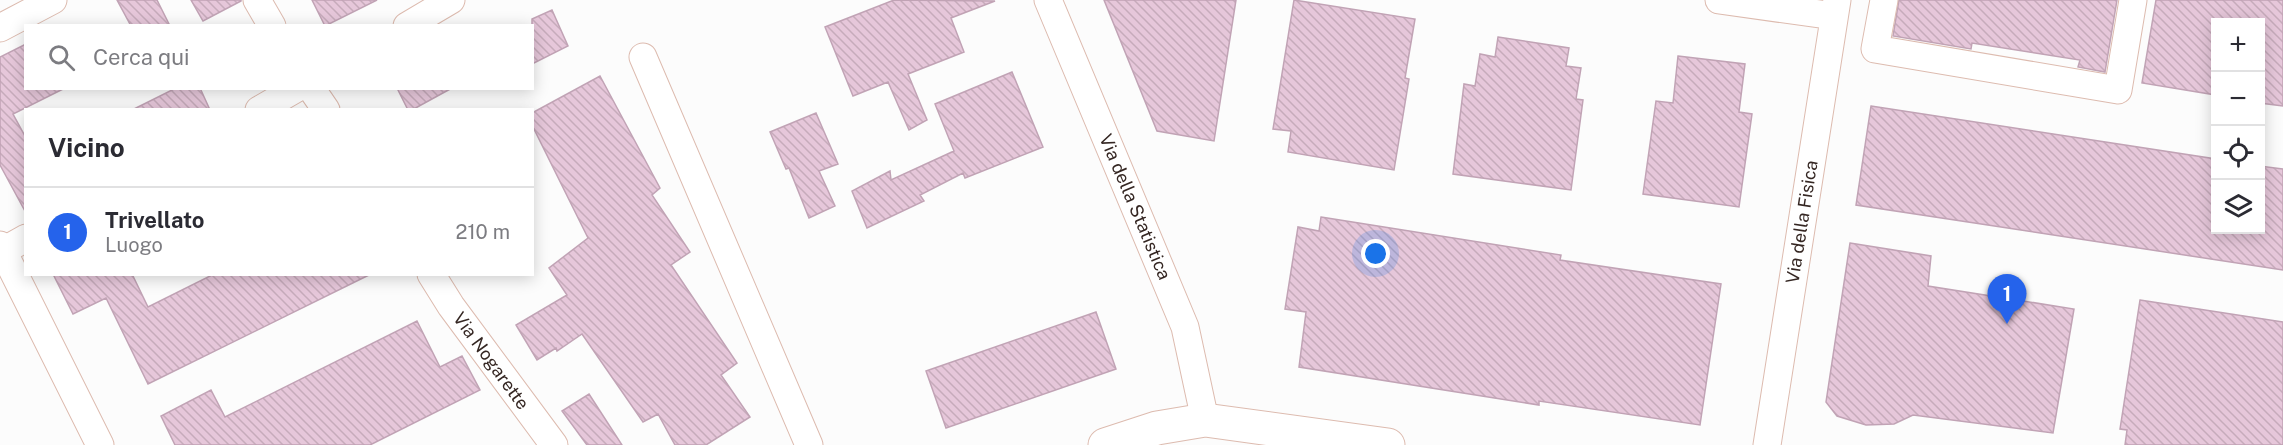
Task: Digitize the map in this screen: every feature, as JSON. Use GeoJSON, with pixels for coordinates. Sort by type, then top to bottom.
{"type":"FeatureCollection","features":[{"type":"Feature","properties":{"kind":"main road"},"geometry":{"type":"LineString","coordinates":[[1105,445],[1157,428],[1205,420],[1294,438],[1388,445]]}},
{"type":"Feature","properties":{"kind":"street"},"geometry":{"type":"LineString","coordinates":[[0,28],[53,0]]}},
{"type":"Feature","properties":{"kind":"street"},"geometry":{"type":"LineString","coordinates":[[256,0],[271,24]]}},
{"type":"Feature","properties":{"kind":"street"},"geometry":{"type":"LineString","coordinates":[[410,24],[451,0]]}},
{"type":"Feature","properties":{"kind":"street","name":"Via della Statistica"},"geometry":{"type":"LineString","coordinates":[[1048,0],[1185,327],[1205,420]]}},
{"type":"Feature","properties":{"kind":"street"},"geometry":{"type":"LineString","coordinates":[[1719,0],[1836,8]]}},
{"type":"Feature","properties":{"kind":"street"},"geometry":{"type":"LineString","coordinates":[[1884,0],[1875,49],[2118,90],[2133,0]]}},
{"type":"Feature","properties":{"kind":"street","name":"Via della Fisica"},"geometry":{"type":"LineString","coordinates":[[1767,445],[1836,8]]}},
{"type":"Feature","properties":{"kind":"street"},"geometry":{"type":"LineString","coordinates":[[643,57],[809,445]]}},
{"type":"Feature","properties":{"kind":"street"},"geometry":{"type":"LineString","coordinates":[[262,108],[294,90]]}},
{"type":"Feature","properties":{"kind":"street"},"geometry":{"type":"LineString","coordinates":[[312,90],[325,108]]}},
{"type":"Feature","properties":{"kind":"street"},"geometry":{"type":"LineString","coordinates":[[9,245],[100,445]]}},
{"type":"Feature","properties":{"kind":"street","name":"Via Nogarette"},"geometry":{"type":"LineString","coordinates":[[432,276],[451,306],[554,445]]}},
{"type":"Feature","properties":{"kind":"building"},"geometry":{"type":"Polygon","coordinates":[[[117,0],[157,0],[169,24],[130,24],[117,0]]]}},
{"type":"Feature","properties":{"kind":"building"},"geometry":{"type":"Polygon","coordinates":[[[191,0],[241,0],[241,1],[203,21],[191,0]]]}},
{"type":"Feature","properties":{"kind":"building"},"geometry":{"type":"Polygon","coordinates":[[[312,0],[377,0],[329,24],[324,24],[312,0]]]}},
{"type":"Feature","properties":{"kind":"building"},"geometry":{"type":"Polygon","coordinates":[[[894,0],[995,1],[951,18],[964,52],[908,74],[927,120],[909,130],[888,82],[853,96],[825,27],[894,0]]]}},
{"type":"Feature","properties":{"kind":"building"},"geometry":{"type":"Polygon","coordinates":[[[1104,0],[1236,0],[1214,141],[1157,131],[1104,0]]]}},
{"type":"Feature","properties":{"kind":"building"},"geometry":{"type":"Polygon","coordinates":[[[1294,0],[1415,19],[1405,78],[1409,79],[1394,170],[1288,152],[1291,131],[1273,129],[1294,0]]]}},
{"type":"Feature","properties":{"kind":"building"},"geometry":{"type":"Polygon","coordinates":[[[1899,0],[2117,0],[2105,72],[2078,67],[2080,60],[1972,43],[1971,49],[1893,36],[1899,0]]]}},
{"type":"Feature","properties":{"kind":"building"},"geometry":{"type":"Polygon","coordinates":[[[2156,0],[2283,0],[2283,106],[2265,104],[2265,18],[2211,18],[2211,94],[2142,83],[2156,0]]]}},
{"type":"Feature","properties":{"kind":"building"},"geometry":{"type":"Polygon","coordinates":[[[552,10],[568,46],[534,63],[532,19],[552,10]]]}},
{"type":"Feature","properties":{"kind":"building"},"geometry":{"type":"Polygon","coordinates":[[[1498,37],[1569,48],[1566,66],[1581,68],[1576,99],[1583,100],[1571,190],[1453,174],[1464,84],[1475,86],[1480,54],[1495,57],[1498,37]]]}},
{"type":"Feature","properties":{"kind":"building"},"geometry":{"type":"Polygon","coordinates":[[[24,45],[24,90],[61,90],[13,114],[24,134],[24,209],[0,165],[0,57],[24,45]]]}},
{"type":"Feature","properties":{"kind":"building"},"geometry":{"type":"Polygon","coordinates":[[[1678,56],[1745,64],[1739,112],[1752,114],[1739,207],[1643,194],[1656,101],[1673,103],[1678,56]]]}},
{"type":"Feature","properties":{"kind":"building"},"geometry":{"type":"Polygon","coordinates":[[[1012,72],[1043,147],[965,178],[963,173],[920,195],[924,201],[867,228],[852,191],[890,171],[891,180],[954,151],[935,104],[1012,72]]]}},
{"type":"Feature","properties":{"kind":"building"},"geometry":{"type":"Polygon","coordinates":[[[600,76],[660,188],[652,195],[690,252],[671,265],[737,363],[721,375],[750,417],[706,445],[675,445],[658,414],[643,422],[582,334],[557,351],[556,348],[537,360],[516,325],[567,295],[549,268],[588,238],[534,129],[534,112],[600,76]]]}},
{"type":"Feature","properties":{"kind":"building"},"geometry":{"type":"Polygon","coordinates":[[[172,90],[201,90],[209,108],[136,108],[172,90]]]}},
{"type":"Feature","properties":{"kind":"building"},"geometry":{"type":"Polygon","coordinates":[[[398,90],[448,90],[416,108],[407,108],[398,90]]]}},
{"type":"Feature","properties":{"kind":"building"},"geometry":{"type":"Polygon","coordinates":[[[1871,106],[2211,158],[2211,234],[2265,234],[2265,167],[2283,169],[2283,270],[1856,205],[1871,106]]]}},
{"type":"Feature","properties":{"kind":"building"},"geometry":{"type":"Polygon","coordinates":[[[816,113],[838,164],[819,171],[835,206],[809,218],[789,168],[786,169],[770,132],[816,113]]]}},
{"type":"Feature","properties":{"kind":"building"},"geometry":{"type":"Polygon","coordinates":[[[1321,217],[1561,255],[1560,260],[1721,284],[1700,425],[1539,401],[1539,405],[1299,367],[1306,312],[1285,309],[1298,227],[1319,231],[1321,217]]]}},
{"type":"Feature","properties":{"kind":"building"},"geometry":{"type":"Polygon","coordinates":[[[1850,243],[1931,256],[1928,286],[2074,309],[2053,433],[1913,415],[1894,424],[1866,425],[1837,416],[1826,402],[1850,243]]]}},
{"type":"Feature","properties":{"kind":"building"},"geometry":{"type":"Polygon","coordinates":[[[54,276],[133,276],[148,307],[210,276],[367,276],[148,384],[106,298],[73,314],[54,276]]]}},
{"type":"Feature","properties":{"kind":"building"},"geometry":{"type":"Polygon","coordinates":[[[2140,300],[2283,322],[2283,445],[2125,445],[2127,430],[2120,429],[2140,300]]]}},
{"type":"Feature","properties":{"kind":"building"},"geometry":{"type":"Polygon","coordinates":[[[1096,312],[1116,369],[946,428],[926,371],[1096,312]]]}},
{"type":"Feature","properties":{"kind":"building"},"geometry":{"type":"Polygon","coordinates":[[[417,321],[440,367],[462,356],[480,390],[370,445],[175,445],[161,416],[211,390],[225,417],[417,321]]]}},
{"type":"Feature","properties":{"kind":"building"},"geometry":{"type":"Polygon","coordinates":[[[589,394],[622,445],[587,445],[562,411],[589,394]]]}},
{"type":"Feature","properties":{"kind":"place","name":"Trivellato"},"geometry":{"type":"Point","coordinates":[2007,324]}}]}
